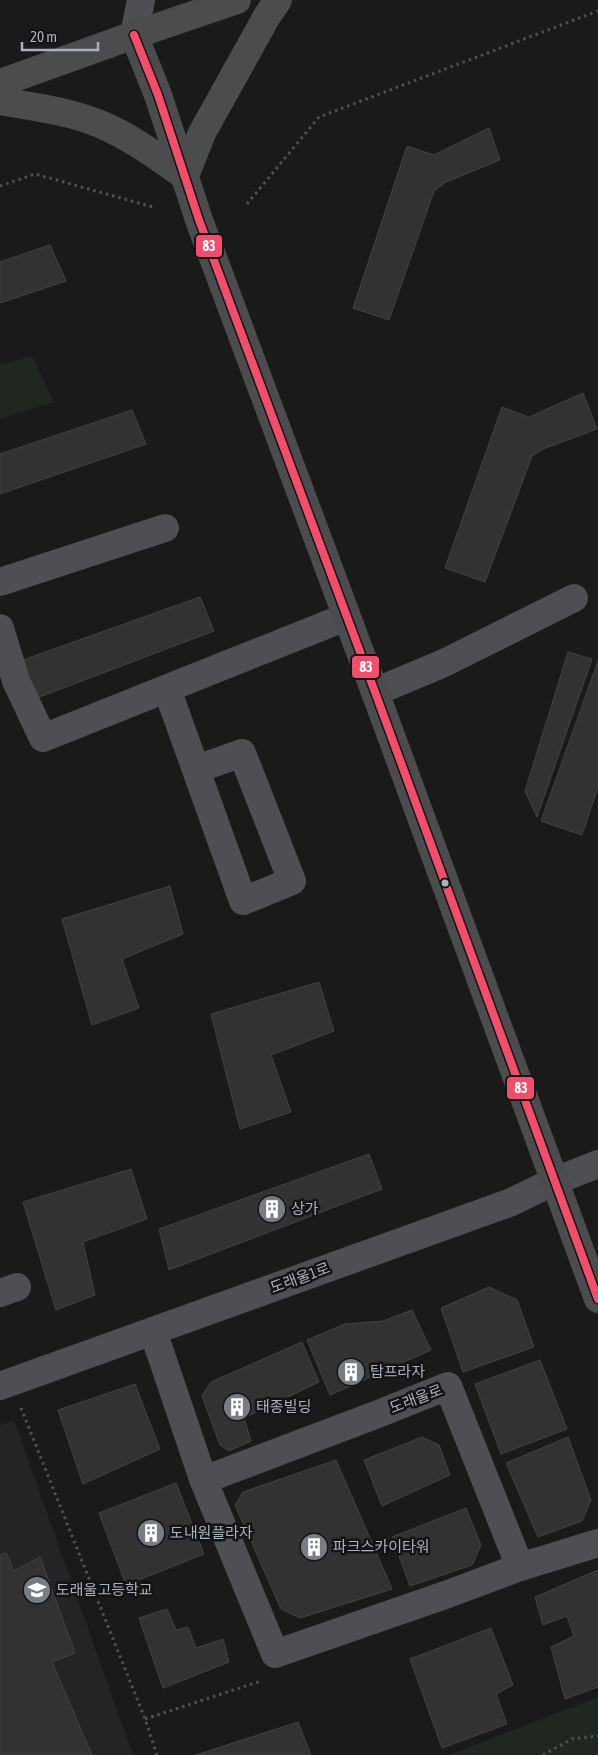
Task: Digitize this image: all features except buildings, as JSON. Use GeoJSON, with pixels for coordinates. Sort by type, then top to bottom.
{"type":"FeatureCollection","features":[{"type":"Feature","properties":{"kind":"main road"},"geometry":{"type":"LineString","coordinates":[[0,83],[237,0]]}},
{"type":"Feature","properties":{"kind":"main road"},"geometry":{"type":"LineString","coordinates":[[185,176],[202,134],[259,30],[278,0]]}},
{"type":"Feature","properties":{"kind":"main road"},"geometry":{"type":"LineString","coordinates":[[134,35],[158,95],[185,176],[346,617],[598,1299]]}},
{"type":"Feature","properties":{"kind":"main road"},"geometry":{"type":"LineString","coordinates":[[0,102],[66,113],[100,124],[139,144],[185,176]]}},
{"type":"Feature","properties":{"kind":"street"},"geometry":{"type":"LineString","coordinates":[[134,35],[141,0]]}},
{"type":"Feature","properties":{"kind":"street"},"geometry":{"type":"LineString","coordinates":[[0,582],[165,528]]}},
{"type":"Feature","properties":{"kind":"street"},"geometry":{"type":"LineString","coordinates":[[375,692],[444,663],[574,598]]}},
{"type":"Feature","properties":{"kind":"street"},"geometry":{"type":"LineString","coordinates":[[0,628],[16,681],[43,738],[346,617]]}},
{"type":"Feature","properties":{"kind":"street"},"geometry":{"type":"LineString","coordinates":[[167,688],[243,901],[292,881],[242,753],[197,769]]}},
{"type":"Feature","properties":{"kind":"street","name":"도래울1로"},"geometry":{"type":"LineString","coordinates":[[0,1386],[509,1203],[555,1180],[598,1164]]}},
{"type":"Feature","properties":{"kind":"street"},"geometry":{"type":"LineString","coordinates":[[152,1332],[203,1479],[275,1654],[520,1567],[598,1543]]}},
{"type":"Feature","properties":{"kind":"street","name":"도래울로"},"geometry":{"type":"LineString","coordinates":[[203,1479],[448,1386],[520,1567]]}},
{"type":"Feature","properties":{"kind":"path"},"geometry":{"type":"LineString","coordinates":[[246,204],[319,117],[598,11]]}},
{"type":"Feature","properties":{"kind":"path"},"geometry":{"type":"LineString","coordinates":[[0,186],[34,174],[153,207]]}},
{"type":"Feature","properties":{"kind":"path"},"geometry":{"type":"LineString","coordinates":[[21,1408],[158,1755]]}},
{"type":"Feature","properties":{"kind":"path"},"geometry":{"type":"LineString","coordinates":[[145,1720],[261,1681]]}},
{"type":"Feature","properties":{"kind":"path"},"geometry":{"type":"LineString","coordinates":[[543,1755],[572,1738],[598,1736]]}},
{"type":"Feature","properties":{"kind":"shaded area"},"geometry":{"type":"Polygon","coordinates":[[[32,356],[54,402],[0,419],[0,365],[32,356]]]}},
{"type":"Feature","properties":{"kind":"shaded area","name":"도래울고등학교"},"geometry":{"type":"Polygon","coordinates":[[[14,1420],[133,1755],[0,1755],[0,1425],[14,1420]]]}},
{"type":"Feature","properties":{"kind":"shaded area"},"geometry":{"type":"Polygon","coordinates":[[[598,1697],[598,1755],[449,1755],[598,1697]]]}},
{"type":"Feature","properties":{"kind":"transit line","name":"83"},"geometry":{"type":"LineString","coordinates":[[134,35],[158,95],[199,220],[598,1299]]}},
{"type":"Feature","properties":{"kind":"place","name":"상가"},"geometry":{"type":"Point","coordinates":[272,1209]}},
{"type":"Feature","properties":{"kind":"place","name":"탑프라자"},"geometry":{"type":"Point","coordinates":[351,1372]}},
{"type":"Feature","properties":{"kind":"place","name":"태종빌딩"},"geometry":{"type":"Point","coordinates":[237,1407]}},
{"type":"Feature","properties":{"kind":"place","name":"도내원플라자"},"geometry":{"type":"Point","coordinates":[151,1533]}},
{"type":"Feature","properties":{"kind":"place","name":"파크스카이타워"},"geometry":{"type":"Point","coordinates":[314,1547]}},
{"type":"Feature","properties":{"kind":"place","name":"도래울고등학교"},"geometry":{"type":"Point","coordinates":[37,1590]}}]}
